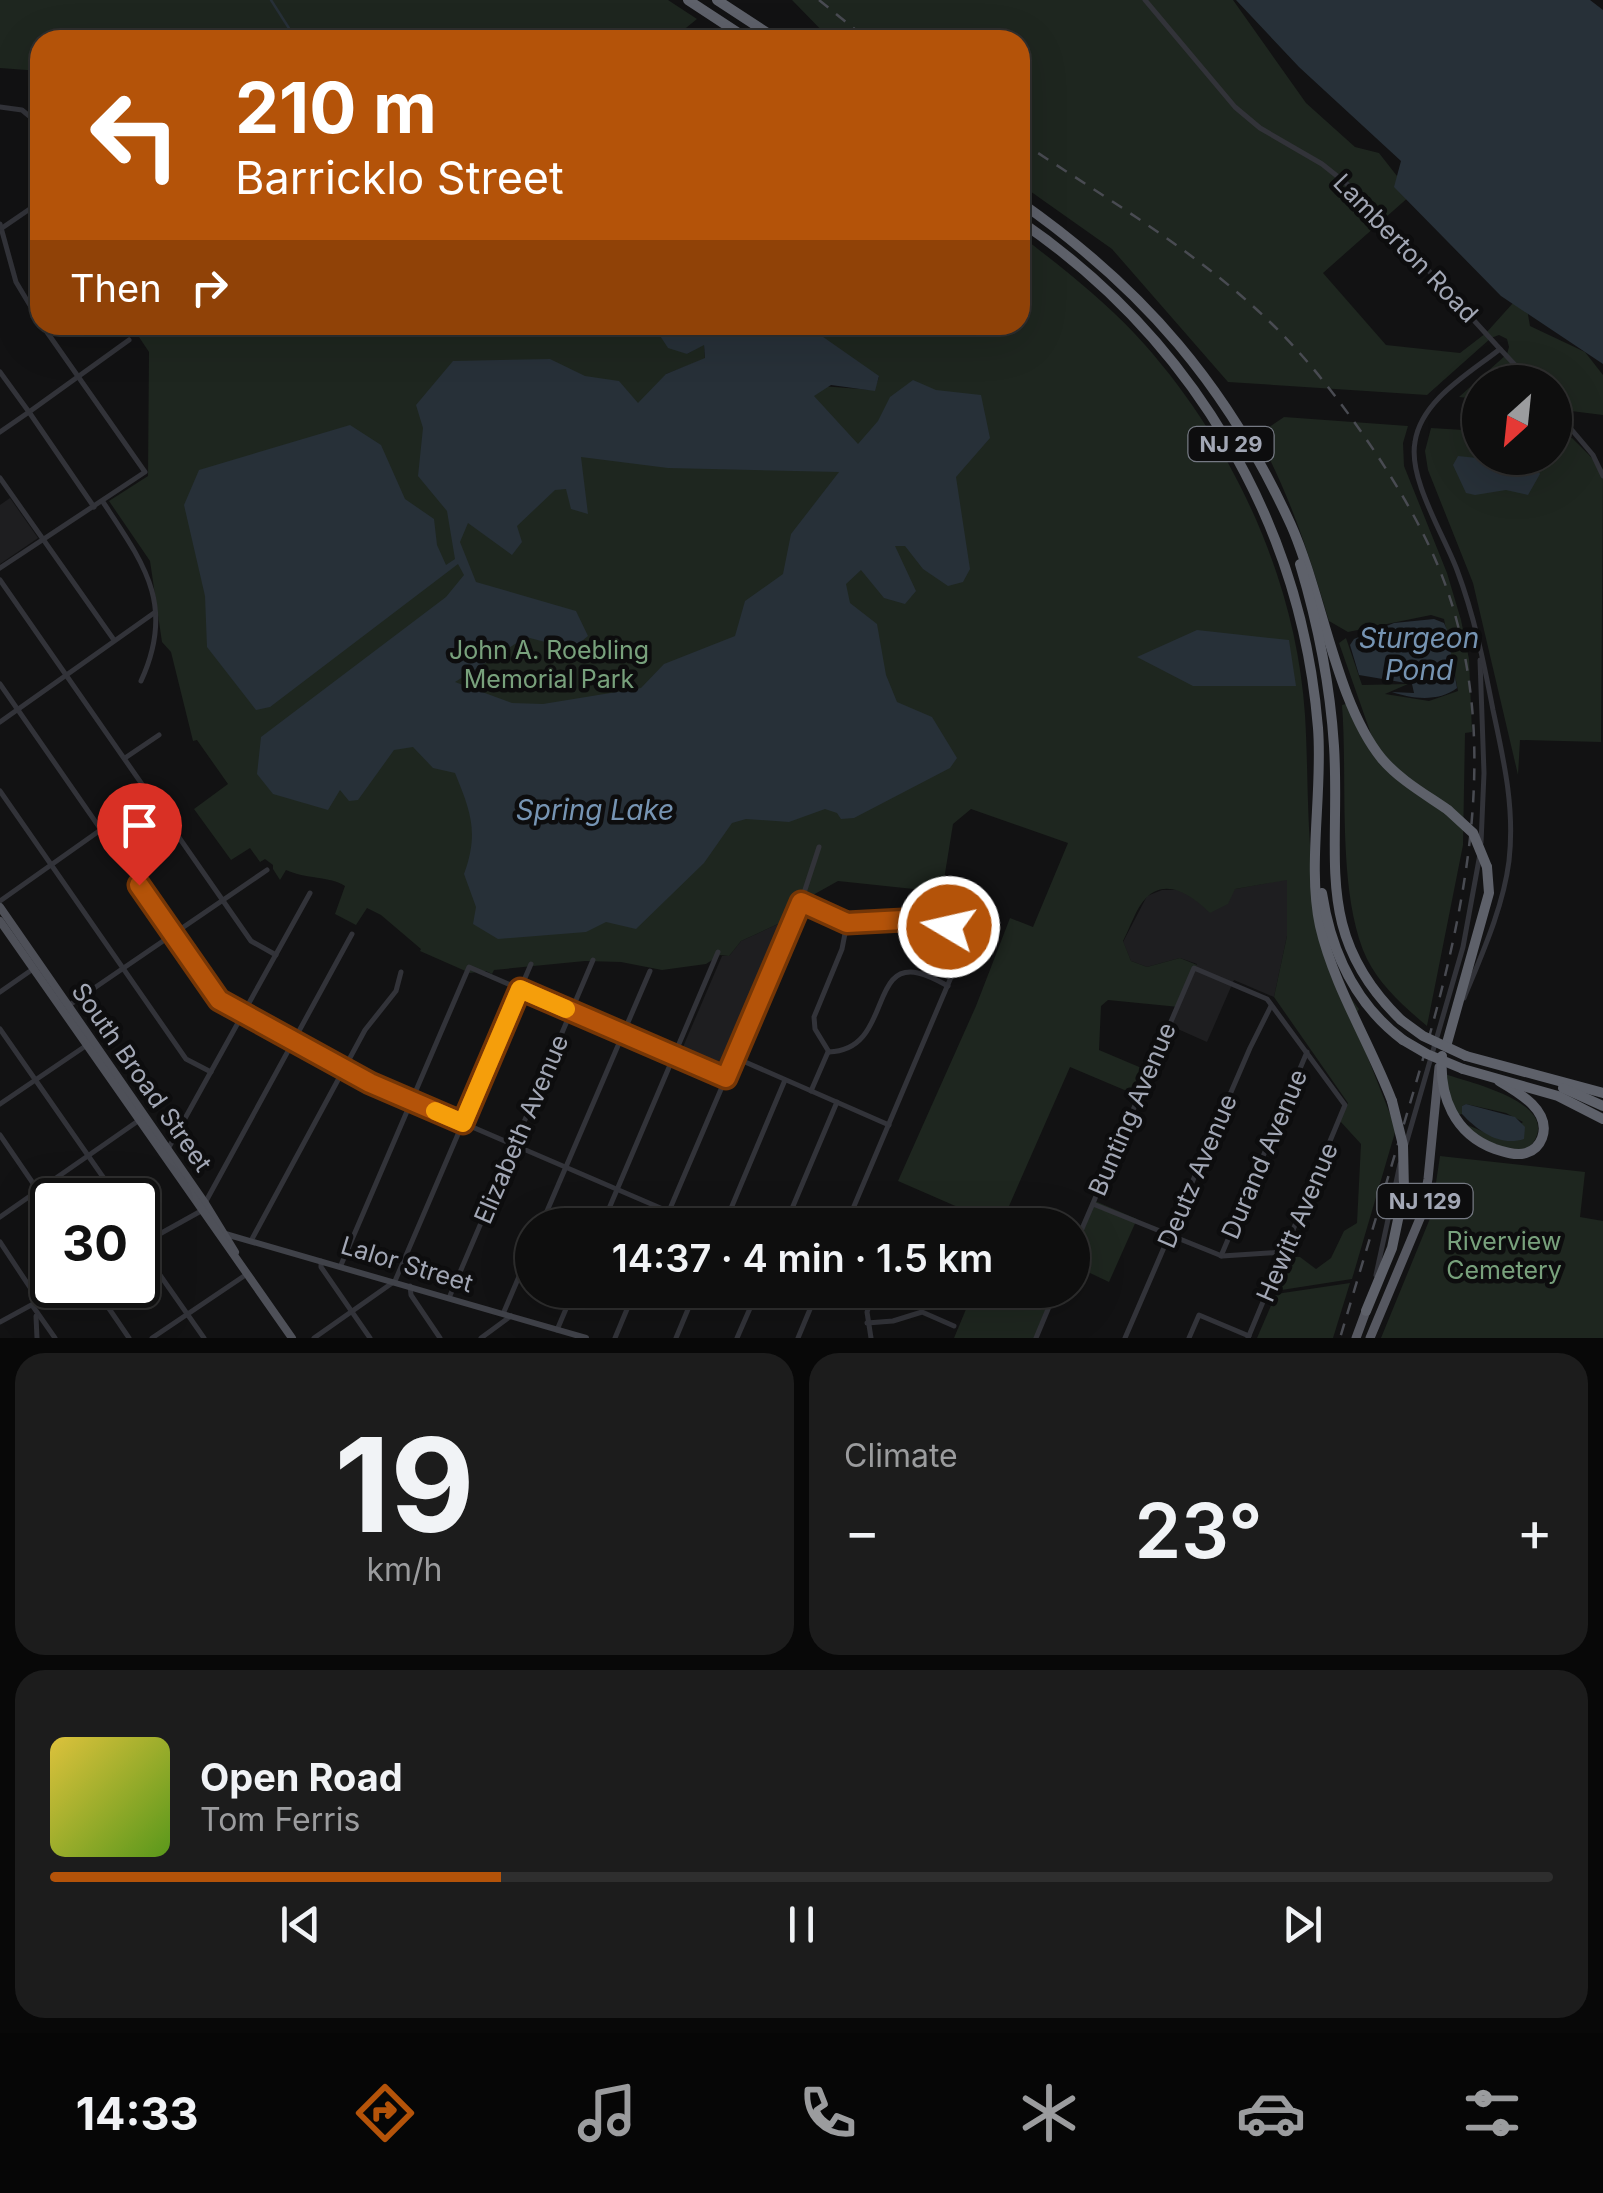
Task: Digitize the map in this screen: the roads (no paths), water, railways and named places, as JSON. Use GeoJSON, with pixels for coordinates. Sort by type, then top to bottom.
{"type":"FeatureCollection","features":[{"type":"Feature","properties":{"kind":"highway"},"geometry":{"type":"LineString","coordinates":[[688,0],[734,30]]}},
{"type":"Feature","properties":{"kind":"highway"},"geometry":{"type":"LineString","coordinates":[[717,0],[763,30]]}},
{"type":"Feature","properties":{"kind":"highway","name":"NJ 29"},"geometry":{"type":"LineString","coordinates":[[1030,209],[1096,258],[1163,323],[1220,397],[1256,457],[1283,515],[1326,668],[1334,749],[1338,905],[1343,933],[1366,982],[1401,1020],[1423,1036],[1466,1056],[1534,1076],[1603,1106]]}},
{"type":"Feature","properties":{"kind":"highway","name":"NJ 29"},"geometry":{"type":"LineString","coordinates":[[1030,228],[1086,270],[1151,334],[1207,406],[1247,474],[1280,553],[1304,641],[1318,728],[1322,896],[1335,948],[1350,980],[1367,1006],[1403,1040],[1427,1054],[1499,1081],[1558,1096],[1603,1119]]}},
{"type":"Feature","properties":{"kind":"highway"},"geometry":{"type":"LineString","coordinates":[[1256,457],[1304,555],[1342,678],[1368,739],[1398,775],[1472,832],[1487,867],[1489,893],[1447,1043]]}},
{"type":"Feature","properties":{"kind":"highway"},"geometry":{"type":"LineString","coordinates":[[1318,827],[1316,890],[1324,940],[1392,1102],[1403,1146],[1404,1190],[1392,1248],[1366,1311]]}},
{"type":"Feature","properties":{"kind":"highway","name":"NJ 129"},"geometry":{"type":"LineString","coordinates":[[1370,1338],[1421,1216],[1437,1077],[1447,1043]]}},
{"type":"Feature","properties":{"kind":"highway"},"geometry":{"type":"LineString","coordinates":[[1442,1055],[1446,1098],[1462,1127],[1482,1144],[1498,1150],[1519,1154],[1531,1151],[1543,1135],[1541,1118],[1527,1100],[1499,1081]]}},
{"type":"Feature","properties":{"kind":"highway"},"geometry":{"type":"LineString","coordinates":[[1534,1076],[1603,1094]]}},
{"type":"Feature","properties":{"kind":"highway","name":"NJ 129"},"geometry":{"type":"LineString","coordinates":[[1356,1338],[1366,1311]]}},
{"type":"Feature","properties":{"kind":"main road","name":"South Broad Street"},"geometry":{"type":"LineString","coordinates":[[0,904],[65,1008],[168,1149],[203,1207]]}},
{"type":"Feature","properties":{"kind":"main road","name":"South Broad Street"},"geometry":{"type":"LineString","coordinates":[[0,921],[65,1008]]}},
{"type":"Feature","properties":{"kind":"main road","name":"South Broad Street"},"geometry":{"type":"LineString","coordinates":[[90,1043],[138,1121],[203,1207],[292,1338]]}},
{"type":"Feature","properties":{"kind":"main road","name":"Lalor Street"},"geometry":{"type":"LineString","coordinates":[[221,1233],[582,1338]]}},
{"type":"Feature","properties":{"kind":"street","name":"Lamberton Road"},"geometry":{"type":"LineString","coordinates":[[1145,0],[1235,107],[1357,192],[1516,365]]}},
{"type":"Feature","properties":{"kind":"street"},"geometry":{"type":"LineString","coordinates":[[0,108],[22,110],[30,116]]}},
{"type":"Feature","properties":{"kind":"street"},"geometry":{"type":"LineString","coordinates":[[30,208],[1,226],[16,282],[30,306]]}},
{"type":"Feature","properties":{"kind":"street"},"geometry":{"type":"LineString","coordinates":[[0,568],[145,472],[49,335]]}},
{"type":"Feature","properties":{"kind":"street"},"geometry":{"type":"LineString","coordinates":[[0,432],[129,340]]}},
{"type":"Feature","properties":{"kind":"street","name":"NJ 129"},"geometry":{"type":"LineString","coordinates":[[1447,1043],[1507,874],[1511,837],[1508,780],[1464,588],[1417,474],[1414,446],[1421,422],[1433,405],[1500,348]]}},
{"type":"Feature","properties":{"kind":"street"},"geometry":{"type":"LineString","coordinates":[[0,372],[94,507]]}},
{"type":"Feature","properties":{"kind":"street"},"geometry":{"type":"LineString","coordinates":[[1572,430],[1593,455],[1603,476]]}},
{"type":"Feature","properties":{"kind":"street"},"geometry":{"type":"LineString","coordinates":[[0,478],[114,640]]}},
{"type":"Feature","properties":{"kind":"street"},"geometry":{"type":"LineString","coordinates":[[103,502],[143,563],[151,587],[156,646],[141,681]]}},
{"type":"Feature","properties":{"kind":"street"},"geometry":{"type":"LineString","coordinates":[[0,580],[251,941],[276,955]]}},
{"type":"Feature","properties":{"kind":"street"},"geometry":{"type":"LineString","coordinates":[[0,722],[154,612]]}},
{"type":"Feature","properties":{"kind":"street","name":"NJ 129"},"geometry":{"type":"LineString","coordinates":[[1366,1311],[1393,1189],[1473,906],[1484,796],[1478,647]]}},
{"type":"Feature","properties":{"kind":"street"},"geometry":{"type":"LineString","coordinates":[[0,684],[219,1000],[344,1069],[660,1208]]}},
{"type":"Feature","properties":{"kind":"street"},"geometry":{"type":"LineString","coordinates":[[125,758],[159,735]]}},
{"type":"Feature","properties":{"kind":"street"},"geometry":{"type":"LineString","coordinates":[[0,791],[186,1059],[210,1072]]}},
{"type":"Feature","properties":{"kind":"street"},"geometry":{"type":"LineString","coordinates":[[0,904],[150,795]]}},
{"type":"Feature","properties":{"kind":"street"},"geometry":{"type":"LineString","coordinates":[[671,1208],[801,902],[818,847]]}},
{"type":"Feature","properties":{"kind":"street"},"geometry":{"type":"LineString","coordinates":[[65,1008],[268,870]]}},
{"type":"Feature","properties":{"kind":"street"},"geometry":{"type":"LineString","coordinates":[[168,1149],[310,894]]}},
{"type":"Feature","properties":{"kind":"street"},"geometry":{"type":"LineString","coordinates":[[801,902],[847,923],[922,919],[944,924],[958,935],[960,956],[853,1208]]}},
{"type":"Feature","properties":{"kind":"street"},"geometry":{"type":"LineString","coordinates":[[958,935],[982,908]]}},
{"type":"Feature","properties":{"kind":"street"},"geometry":{"type":"LineString","coordinates":[[828,1052],[815,1029],[814,1017],[842,949],[847,923]]}},
{"type":"Feature","properties":{"kind":"street"},"geometry":{"type":"LineString","coordinates":[[160,1234],[203,1207],[352,934]]}},
{"type":"Feature","properties":{"kind":"street"},"geometry":{"type":"LineString","coordinates":[[609,1208],[718,952]]}},
{"type":"Feature","properties":{"kind":"street","name":"Elizabeth Avenue"},"geometry":{"type":"LineString","coordinates":[[449,1298],[593,960]]}},
{"type":"Feature","properties":{"kind":"street"},"geometry":{"type":"LineString","coordinates":[[314,1338],[395,1281],[531,964]]}},
{"type":"Feature","properties":{"kind":"street"},"geometry":{"type":"LineString","coordinates":[[341,1265],[468,966],[726,1078]]}},
{"type":"Feature","properties":{"kind":"street","name":"Bunting Avenue"},"geometry":{"type":"LineString","coordinates":[[1090,1211],[1194,968],[1266,999],[1271,1006]]}},
{"type":"Feature","properties":{"kind":"street"},"geometry":{"type":"LineString","coordinates":[[0,992],[33,969]]}},
{"type":"Feature","properties":{"kind":"street"},"geometry":{"type":"LineString","coordinates":[[549,1208],[650,971]]}},
{"type":"Feature","properties":{"kind":"street"},"geometry":{"type":"LineString","coordinates":[[252,1239],[365,1030],[392,998],[401,972]]}},
{"type":"Feature","properties":{"kind":"street"},"geometry":{"type":"LineString","coordinates":[[828,1052],[856,1046],[863,1039],[896,977],[919,973],[948,986]]}},
{"type":"Feature","properties":{"kind":"street"},"geometry":{"type":"LineString","coordinates":[[1271,1006],[1307,1052]]}},
{"type":"Feature","properties":{"kind":"street","name":"Deutz Avenue"},"geometry":{"type":"LineString","coordinates":[[1125,1338],[1271,1006]]}},
{"type":"Feature","properties":{"kind":"street"},"geometry":{"type":"LineString","coordinates":[[0,1029],[104,1178]]}},
{"type":"Feature","properties":{"kind":"street"},"geometry":{"type":"LineString","coordinates":[[0,1104],[90,1043]]}},
{"type":"Feature","properties":{"kind":"street"},"geometry":{"type":"LineString","coordinates":[[811,1091],[828,1052]]}},
{"type":"Feature","properties":{"kind":"street","name":"Hewitt Avenue"},"geometry":{"type":"LineString","coordinates":[[1248,1337],[1346,1105],[1307,1052]]}},
{"type":"Feature","properties":{"kind":"street","name":"Durand Avenue"},"geometry":{"type":"LineString","coordinates":[[1220,1256],[1307,1052]]}},
{"type":"Feature","properties":{"kind":"street"},"geometry":{"type":"LineString","coordinates":[[735,1058],[889,1124]]}},
{"type":"Feature","properties":{"kind":"street"},"geometry":{"type":"LineString","coordinates":[[731,1208],[786,1080]]}},
{"type":"Feature","properties":{"kind":"street"},"geometry":{"type":"LineString","coordinates":[[792,1208],[837,1102]]}},
{"type":"Feature","properties":{"kind":"street"},"geometry":{"type":"LineString","coordinates":[[56,1178],[138,1121]]}},
{"type":"Feature","properties":{"kind":"street"},"geometry":{"type":"LineString","coordinates":[[0,1136],[30,1179]]}},
{"type":"Feature","properties":{"kind":"street"},"geometry":{"type":"LineString","coordinates":[[0,1216],[30,1195]]}},
{"type":"Feature","properties":{"kind":"street"},"geometry":{"type":"LineString","coordinates":[[1093,1204],[1220,1256],[1284,1252]]}},
{"type":"Feature","properties":{"kind":"street"},"geometry":{"type":"LineString","coordinates":[[0,1242],[30,1287]]}},
{"type":"Feature","properties":{"kind":"street"},"geometry":{"type":"LineString","coordinates":[[320,1259],[322,1268],[370,1338]]}},
{"type":"Feature","properties":{"kind":"street"},"geometry":{"type":"LineString","coordinates":[[152,1338],[247,1274]]}},
{"type":"Feature","properties":{"kind":"street"},"geometry":{"type":"LineString","coordinates":[[160,1277],[204,1338]]}},
{"type":"Feature","properties":{"kind":"street"},"geometry":{"type":"LineString","coordinates":[[410,1286],[411,1294],[440,1338]]}},
{"type":"Feature","properties":{"kind":"street"},"geometry":{"type":"LineString","coordinates":[[480,1338],[507,1315],[515,1293]]}},
{"type":"Feature","properties":{"kind":"street"},"geometry":{"type":"LineString","coordinates":[[0,1322],[30,1306]]}},
{"type":"Feature","properties":{"kind":"street"},"geometry":{"type":"LineString","coordinates":[[33,1308],[55,1338]]}},
{"type":"Feature","properties":{"kind":"street"},"geometry":{"type":"LineString","coordinates":[[109,1308],[130,1338]]}},
{"type":"Feature","properties":{"kind":"street"},"geometry":{"type":"LineString","coordinates":[[557,1330],[566,1308]]}},
{"type":"Feature","properties":{"kind":"street"},"geometry":{"type":"LineString","coordinates":[[615,1338],[628,1308]]}},
{"type":"Feature","properties":{"kind":"street"},"geometry":{"type":"LineString","coordinates":[[676,1338],[688,1308]]}},
{"type":"Feature","properties":{"kind":"street"},"geometry":{"type":"LineString","coordinates":[[737,1338],[750,1308]]}},
{"type":"Feature","properties":{"kind":"street"},"geometry":{"type":"LineString","coordinates":[[798,1338],[810,1308]]}},
{"type":"Feature","properties":{"kind":"street"},"geometry":{"type":"LineString","coordinates":[[869,1308],[871,1338]]}},
{"type":"Feature","properties":{"kind":"street"},"geometry":{"type":"LineString","coordinates":[[1036,1338],[1048,1308]]}},
{"type":"Feature","properties":{"kind":"street"},"geometry":{"type":"LineString","coordinates":[[867,1324],[922,1312],[954,1326]]}},
{"type":"Feature","properties":{"kind":"street"},"geometry":{"type":"LineString","coordinates":[[36,1314],[37,1338]]}},
{"type":"Feature","properties":{"kind":"street"},"geometry":{"type":"LineString","coordinates":[[1188,1338],[1199,1315],[1248,1337]]}},
{"type":"Feature","properties":{"kind":"water"},"geometry":{"type":"Polygon","coordinates":[[[1236,0],[1590,0],[1603,10],[1603,364],[1501,296],[1394,187],[1401,161],[1299,67],[1236,0]]]}},
{"type":"Feature","properties":{"kind":"water","name":"Spring Lake"},"geometry":{"type":"Polygon","coordinates":[[[660,335],[820,335],[879,376],[875,391],[831,385],[814,396],[858,444],[878,421],[890,397],[913,380],[936,390],[981,395],[990,438],[956,477],[970,569],[963,582],[948,586],[923,569],[905,546],[895,546],[916,591],[905,604],[884,598],[861,570],[846,584],[850,603],[877,624],[886,675],[897,702],[932,717],[957,758],[950,768],[854,818],[841,819],[825,809],[789,822],[746,819],[732,823],[704,863],[636,929],[606,922],[586,932],[498,939],[473,924],[476,907],[464,874],[471,846],[471,823],[455,773],[433,768],[413,747],[394,750],[358,800],[349,801],[340,790],[328,810],[273,794],[257,774],[261,737],[446,597],[464,575],[458,564],[270,707],[256,710],[207,647],[205,596],[184,505],[199,470],[350,425],[381,445],[405,499],[434,519],[437,545],[446,565],[455,559],[447,511],[418,476],[423,428],[416,405],[453,361],[550,359],[585,376],[619,381],[638,403],[666,374],[705,358],[704,345],[687,354],[668,348],[660,335]],[[581,457],[588,514],[571,509],[566,489],[555,490],[517,526],[522,542],[512,555],[468,523],[460,542],[476,582],[576,611],[588,636],[572,649],[526,637],[455,682],[512,703],[543,704],[641,688],[664,664],[735,636],[745,601],[783,574],[791,534],[839,472],[668,468],[581,457]]]}},
{"type":"Feature","properties":{"kind":"water"},"geometry":{"type":"Polygon","coordinates":[[[1458,456],[1462,456],[1462,475],[1539,475],[1528,495],[1506,490],[1475,495],[1466,493],[1453,465],[1458,456]]]}},
{"type":"Feature","properties":{"kind":"water","name":"Sturgeon Pond"},"geometry":{"type":"Polygon","coordinates":[[[1434,619],[1444,623],[1447,630],[1457,688],[1442,696],[1417,698],[1392,692],[1414,693],[1412,684],[1359,675],[1350,645],[1354,639],[1394,623],[1434,619]]]}},
{"type":"Feature","properties":{"kind":"water"},"geometry":{"type":"Polygon","coordinates":[[[1197,630],[1289,640],[1296,686],[1193,686],[1137,657],[1197,630]]]}},
{"type":"Feature","properties":{"kind":"water"},"geometry":{"type":"Polygon","coordinates":[[[1466,1104],[1515,1117],[1525,1127],[1524,1139],[1506,1141],[1482,1131],[1462,1114],[1466,1104]]]}},
{"type":"Feature","properties":{"kind":"waterway"},"geometry":{"type":"LineString","coordinates":[[271,0],[290,30]]}},
{"type":"Feature","properties":{"kind":"railway"},"geometry":{"type":"LineString","coordinates":[[819,0],[856,30]]}},
{"type":"Feature","properties":{"kind":"railway"},"geometry":{"type":"LineString","coordinates":[[1030,148],[1213,272],[1300,353],[1351,418],[1400,492],[1433,555],[1457,622],[1470,685],[1474,749],[1465,877],[1438,1004],[1340,1338]]}},
{"type":"Feature","properties":{"kind":"park label","name":"John A. Roebling Memorial Park"},"geometry":{"type":"Point","coordinates":[549,664]}},
{"type":"Feature","properties":{"kind":"park label","name":"Riverview Cemetery"},"geometry":{"type":"Point","coordinates":[1504,1256]}}]}
